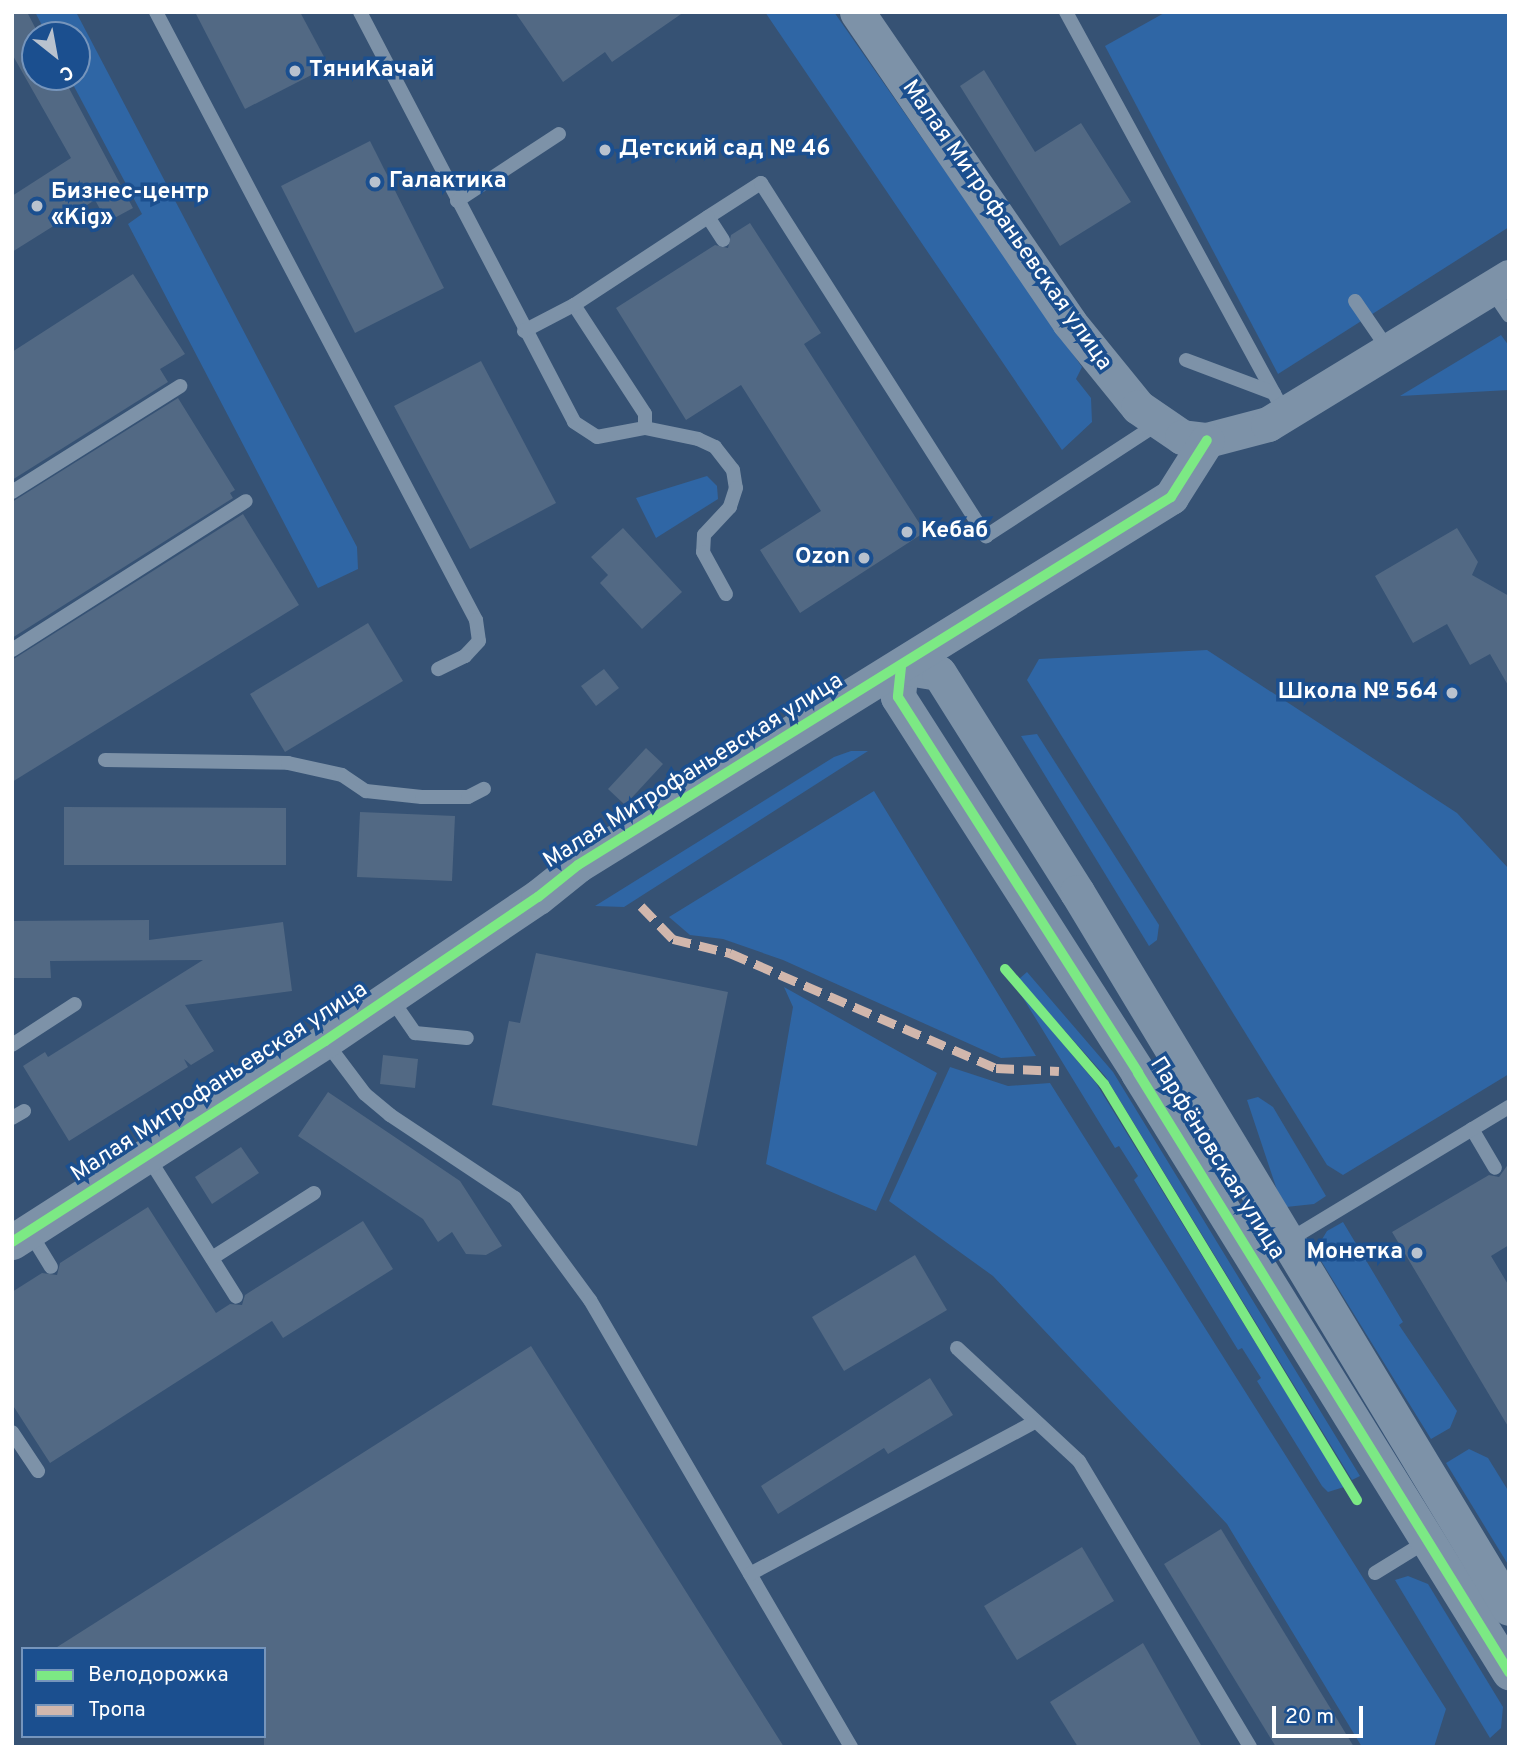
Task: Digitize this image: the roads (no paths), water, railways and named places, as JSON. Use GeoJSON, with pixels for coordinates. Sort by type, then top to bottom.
{"type":"FeatureCollection","features":[{"type":"Feature","properties":{"kind":"street","name":"Малая Митрофаньевская улица"},"geometry":{"type":"LineString","coordinates":[[857,12],[1069,322],[1116,383],[1157,424],[1182,437],[1207,440],[1250,430],[1280,404],[1390,353],[1503,294]]}},
{"type":"Feature","properties":{"kind":"street","name":"Малая Митрофаньевская улица"},"geometry":{"type":"LineString","coordinates":[[20,1237],[325,1041],[538,897],[578,865],[900,682],[1171,497],[1207,440]]}},
{"type":"Feature","properties":{"kind":"street"},"geometry":{"type":"LineString","coordinates":[[900,682],[939,673],[1186,515],[1207,440]]}},
{"type":"Feature","properties":{"kind":"street","name":"Парфёновская улица"},"geometry":{"type":"LineString","coordinates":[[939,673],[1077,892],[1284,1242],[1442,1532],[1509,1672]]}},
{"type":"Feature","properties":{"kind":"street","name":"Парфёновская улица"},"geometry":{"type":"LineString","coordinates":[[900,682],[1255,1260],[1442,1532],[1509,1608]]}},
{"type":"Feature","properties":{"kind":"lane"},"geometry":{"type":"LineString","coordinates":[[156,12],[477,621],[479,641],[465,656],[438,669]]}},
{"type":"Feature","properties":{"kind":"lane"},"geometry":{"type":"LineString","coordinates":[[360,12],[524,331],[583,432],[597,437],[645,428],[715,446],[733,470],[736,488],[730,507],[704,535],[703,552],[726,594]]}},
{"type":"Feature","properties":{"kind":"lane"},"geometry":{"type":"LineString","coordinates":[[1066,12],[1280,404]]}},
{"type":"Feature","properties":{"kind":"lane"},"geometry":{"type":"LineString","coordinates":[[457,201],[559,134]]}},
{"type":"Feature","properties":{"kind":"lane"},"geometry":{"type":"LineString","coordinates":[[524,331],[574,305],[761,183],[986,536],[1157,424]]}},
{"type":"Feature","properties":{"kind":"lane"},"geometry":{"type":"LineString","coordinates":[[708,217],[723,240]]}},
{"type":"Feature","properties":{"kind":"lane"},"geometry":{"type":"LineString","coordinates":[[1354,301],[1390,353]]}},
{"type":"Feature","properties":{"kind":"lane"},"geometry":{"type":"LineString","coordinates":[[574,305],[645,414],[645,428]]}},
{"type":"Feature","properties":{"kind":"lane"},"geometry":{"type":"LineString","coordinates":[[1186,360],[1280,404]]}},
{"type":"Feature","properties":{"kind":"lane"},"geometry":{"type":"LineString","coordinates":[[12,492],[180,386]]}},
{"type":"Feature","properties":{"kind":"lane"},"geometry":{"type":"LineString","coordinates":[[12,650],[246,500]]}},
{"type":"Feature","properties":{"kind":"lane"},"geometry":{"type":"LineString","coordinates":[[105,760],[288,763],[342,775],[366,791],[422,797],[468,797],[484,789]]}},
{"type":"Feature","properties":{"kind":"lane"},"geometry":{"type":"LineString","coordinates":[[390,997],[415,1033],[467,1038]]}},
{"type":"Feature","properties":{"kind":"lane"},"geometry":{"type":"LineString","coordinates":[[12,1045],[75,1004]]}},
{"type":"Feature","properties":{"kind":"lane"},"geometry":{"type":"LineString","coordinates":[[325,1041],[365,1094],[390,1115],[515,1198],[590,1300],[851,1747]]}},
{"type":"Feature","properties":{"kind":"lane"},"geometry":{"type":"LineString","coordinates":[[1255,1260],[1509,1107]]}},
{"type":"Feature","properties":{"kind":"lane"},"geometry":{"type":"LineString","coordinates":[[1472,1129],[1495,1167]]}},
{"type":"Feature","properties":{"kind":"lane"},"geometry":{"type":"LineString","coordinates":[[148,1157],[236,1297]]}},
{"type":"Feature","properties":{"kind":"lane"},"geometry":{"type":"LineString","coordinates":[[212,1258],[314,1193]]}},
{"type":"Feature","properties":{"kind":"lane"},"geometry":{"type":"LineString","coordinates":[[20,1237],[51,1267]]}},
{"type":"Feature","properties":{"kind":"lane"},"geometry":{"type":"LineString","coordinates":[[957,1348],[1079,1461],[1250,1747]]}},
{"type":"Feature","properties":{"kind":"lane"},"geometry":{"type":"LineString","coordinates":[[750,1574],[1036,1422]]}},
{"type":"Feature","properties":{"kind":"lane"},"geometry":{"type":"LineString","coordinates":[[12,1432],[38,1471]]}},
{"type":"Feature","properties":{"kind":"lane"},"geometry":{"type":"LineString","coordinates":[[1375,1573],[1442,1532]]}},
{"type":"Feature","properties":{"kind":"place","name":"ТяниКачай"},"geometry":{"type":"Point","coordinates":[295,71]}},
{"type":"Feature","properties":{"kind":"place","name":"Детский сад № 46"},"geometry":{"type":"Point","coordinates":[605,150]}},
{"type":"Feature","properties":{"kind":"place","name":"Галактика"},"geometry":{"type":"Point","coordinates":[375,182]}},
{"type":"Feature","properties":{"kind":"place","name":"Бизнес-центр «Kig»"},"geometry":{"type":"Point","coordinates":[37,206]}},
{"type":"Feature","properties":{"kind":"place","name":"Кебаб"},"geometry":{"type":"Point","coordinates":[907,532]}},
{"type":"Feature","properties":{"kind":"place","name":"Ozon"},"geometry":{"type":"Point","coordinates":[864,558]}},
{"type":"Feature","properties":{"kind":"place","name":"Школа № 564"},"geometry":{"type":"Point","coordinates":[1452,693]}},
{"type":"Feature","properties":{"kind":"place","name":"Монетка"},"geometry":{"type":"Point","coordinates":[1417,1253]}}]}
